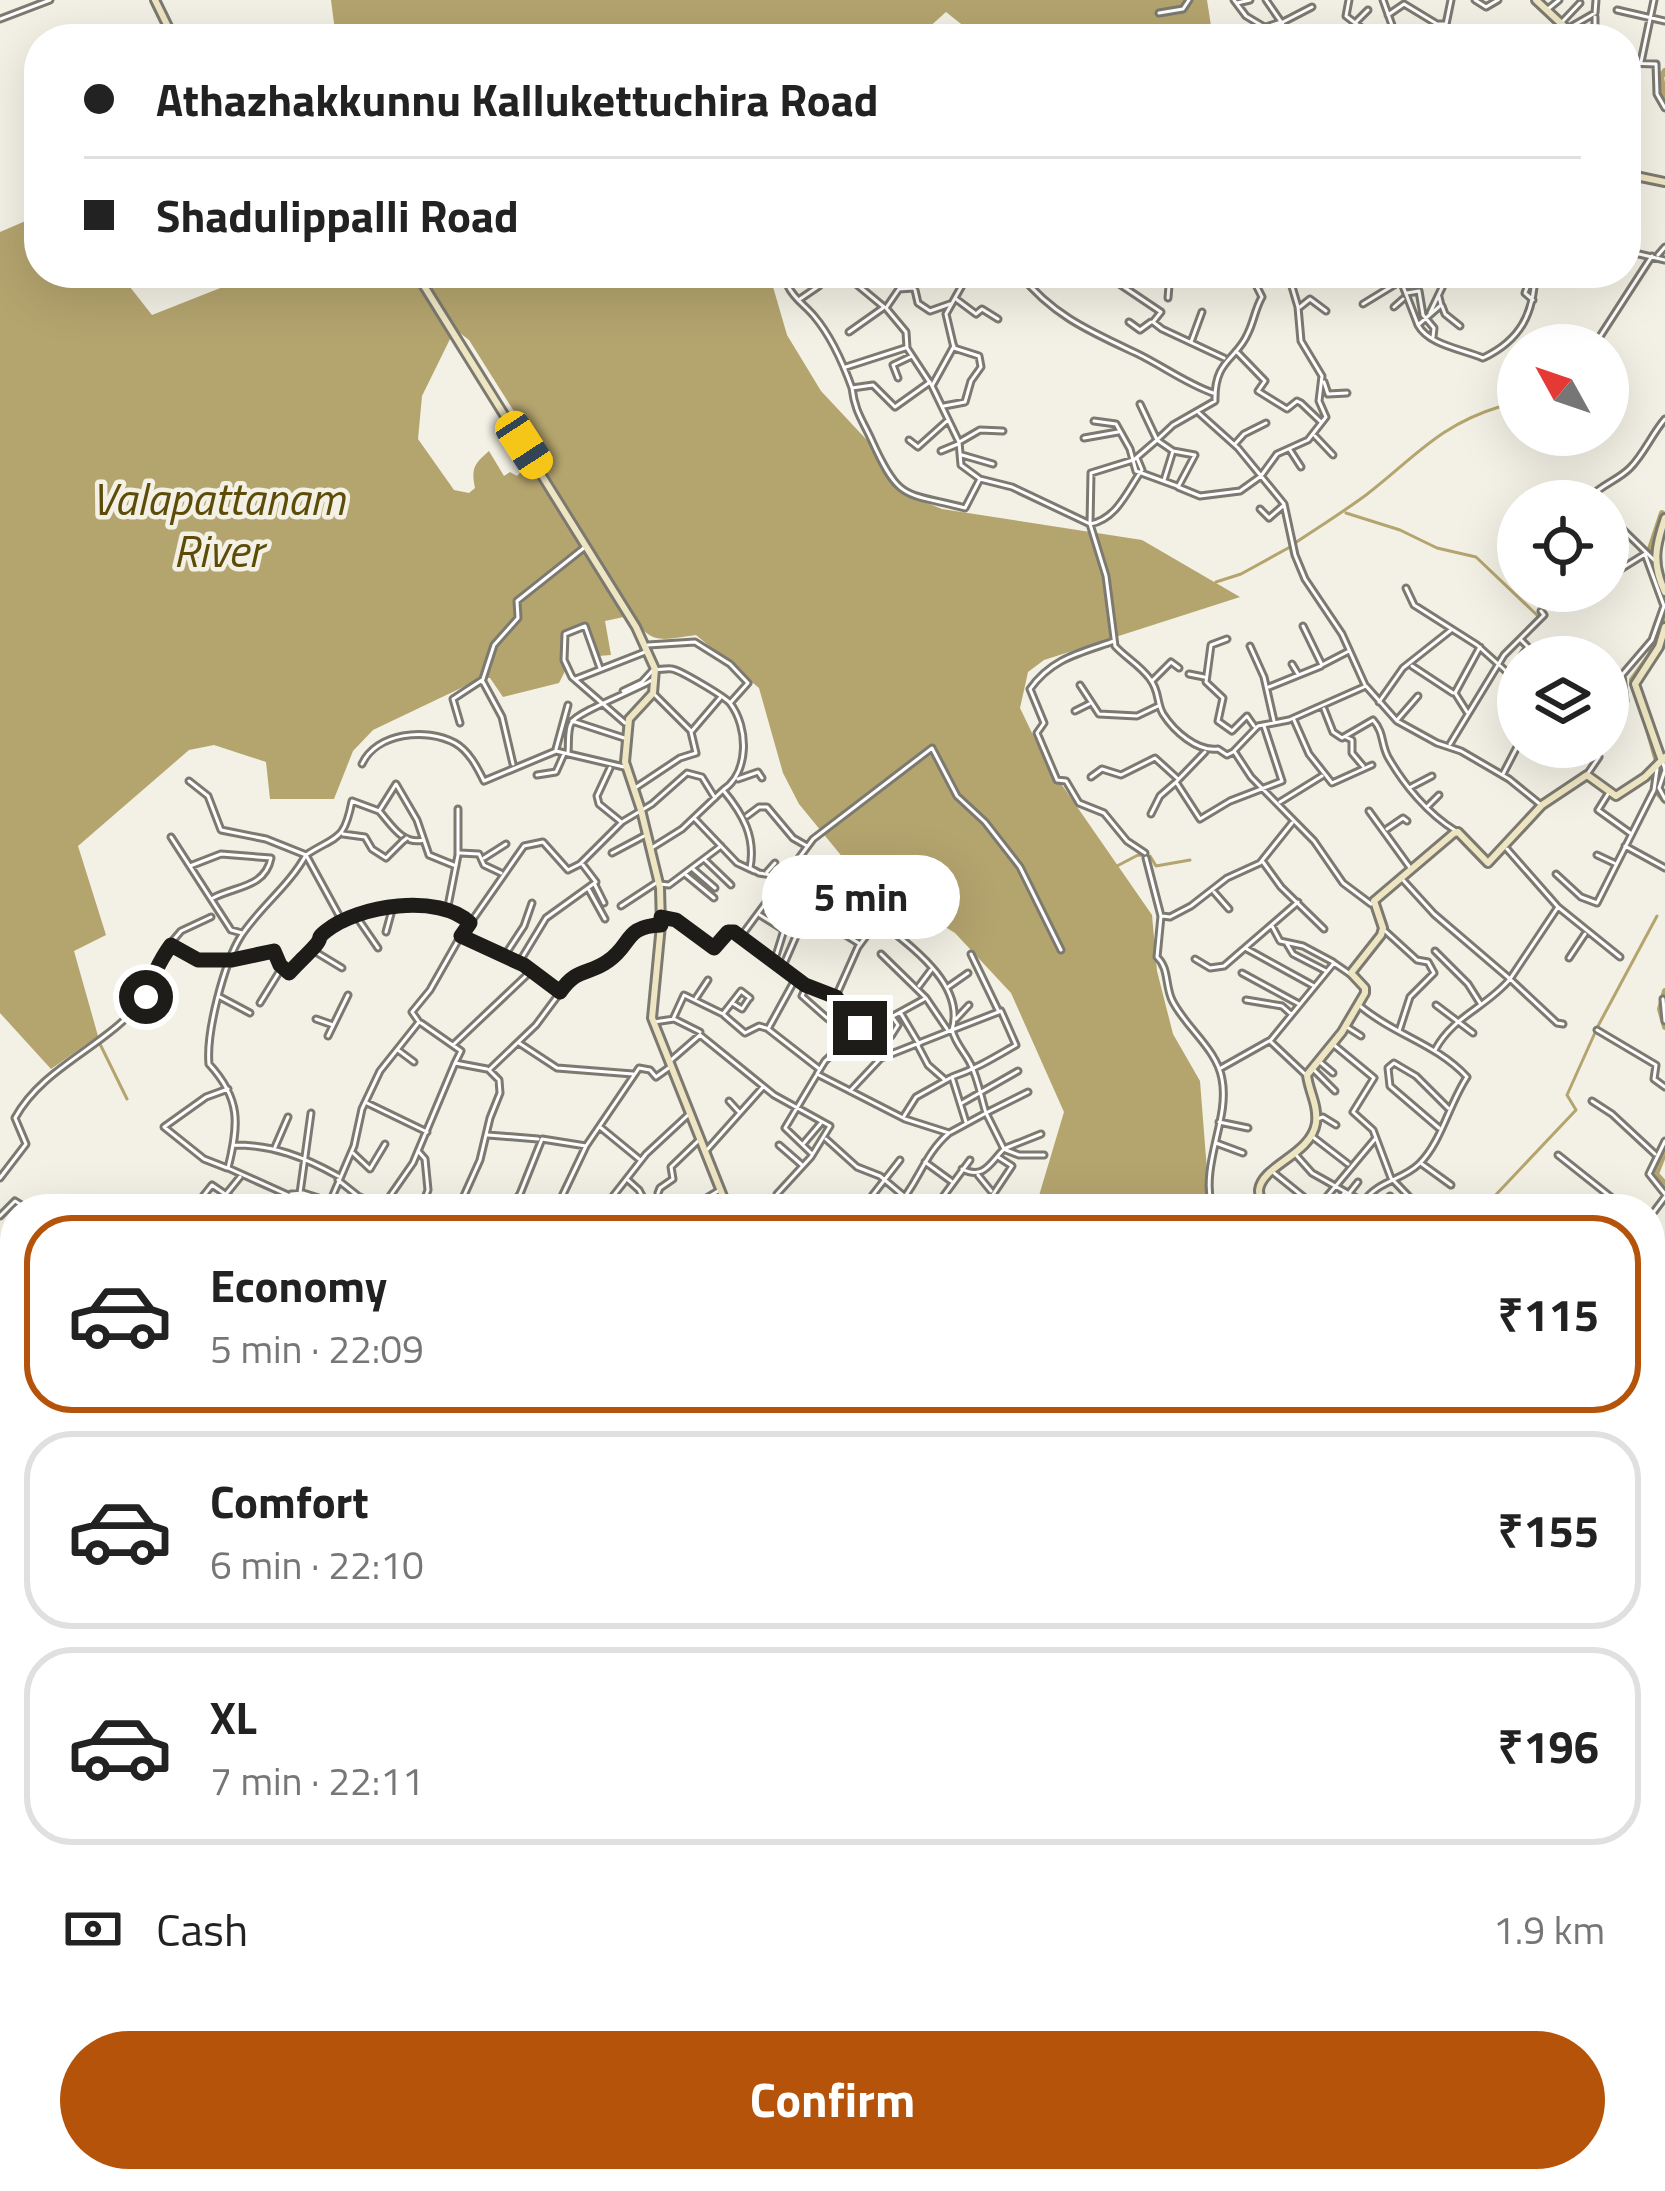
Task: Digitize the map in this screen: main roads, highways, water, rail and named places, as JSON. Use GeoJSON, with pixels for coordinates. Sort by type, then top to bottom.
{"type":"FeatureCollection","features":[{"type":"Feature","properties":{"kind":"main road"},"geometry":{"type":"LineString","coordinates":[[1535,0],[1562,24]]}},
{"type":"Feature","properties":{"kind":"main road"},"geometry":{"type":"LineString","coordinates":[[425,288],[586,546],[655,674],[653,694],[632,714],[626,739],[626,767],[658,883],[661,921],[652,1022],[722,1194]]}},
{"type":"Feature","properties":{"kind":"main road"},"geometry":{"type":"LineString","coordinates":[[1665,518],[1654,560],[1665,591]]}},
{"type":"Feature","properties":{"kind":"main road"},"geometry":{"type":"LineString","coordinates":[[1260,1194],[1272,1172],[1311,1136],[1316,1103],[1310,1073],[1346,1026],[1365,988],[1352,970],[1382,929],[1373,904],[1458,832],[1485,863],[1506,848],[1542,805],[1587,775],[1616,796],[1661,762],[1635,684],[1665,626]]}},
{"type":"Feature","properties":{"kind":"water"},"geometry":{"type":"Polygon","coordinates":[[[331,0],[1207,0],[1211,24],[961,24],[946,12],[933,24],[334,24],[331,0]]]}},
{"type":"Feature","properties":{"kind":"water","name":"Valapattanam River"},"geometry":{"type":"Polygon","coordinates":[[[24,222],[24,288],[131,288],[152,315],[220,288],[773,288],[787,335],[821,391],[879,453],[900,492],[942,509],[1142,540],[1240,597],[1044,660],[1028,672],[1020,708],[1046,762],[1152,915],[1157,971],[1173,1034],[1200,1081],[1209,1194],[1039,1194],[1064,1112],[1011,993],[955,933],[853,870],[799,804],[783,773],[759,688],[696,635],[652,636],[633,615],[605,621],[611,655],[598,656],[586,624],[562,634],[565,671],[559,683],[503,697],[490,678],[482,678],[373,730],[353,751],[334,799],[270,799],[266,762],[214,745],[189,750],[78,846],[106,935],[74,951],[98,1036],[51,1069],[0,1013],[0,232],[24,222]],[[460,333],[451,337],[422,396],[418,439],[454,490],[469,493],[475,488],[475,467],[489,451],[504,476],[510,472],[517,476],[537,455],[469,340],[460,333]]]}},
{"type":"Feature","properties":{"kind":"waterway"},"geometry":{"type":"LineString","coordinates":[[1665,71],[1661,77],[1665,100]]}},
{"type":"Feature","properties":{"kind":"waterway"},"geometry":{"type":"LineString","coordinates":[[1295,543],[1366,495],[1443,433],[1497,408]]}},
{"type":"Feature","properties":{"kind":"waterway"},"geometry":{"type":"LineString","coordinates":[[1346,513],[1437,548],[1476,557],[1538,616]]}},
{"type":"Feature","properties":{"kind":"waterway"},"geometry":{"type":"LineString","coordinates":[[1662,513],[1649,552],[1665,596]]}},
{"type":"Feature","properties":{"kind":"waterway"},"geometry":{"type":"LineString","coordinates":[[1216,582],[1290,547]]}},
{"type":"Feature","properties":{"kind":"waterway"},"geometry":{"type":"LineString","coordinates":[[1641,708],[1632,680],[1650,655],[1665,614]]}},
{"type":"Feature","properties":{"kind":"waterway"},"geometry":{"type":"LineString","coordinates":[[1647,726],[1660,772],[1657,792],[1665,801]]}},
{"type":"Feature","properties":{"kind":"waterway"},"geometry":{"type":"LineString","coordinates":[[1117,866],[1138,855],[1150,856],[1156,866],[1190,860]]}},
{"type":"Feature","properties":{"kind":"waterway"},"geometry":{"type":"LineString","coordinates":[[1497,1194],[1576,1110],[1567,1095],[1657,916]]}},
{"type":"Feature","properties":{"kind":"waterway"},"geometry":{"type":"LineString","coordinates":[[1665,991],[1660,1009],[1665,1027]]}},
{"type":"Feature","properties":{"kind":"waterway"},"geometry":{"type":"LineString","coordinates":[[99,1042],[127,1099]]}},
{"type":"Feature","properties":{"kind":"waterway"},"geometry":{"type":"LineString","coordinates":[[1665,1151],[1656,1174],[1665,1184]]}}]}
